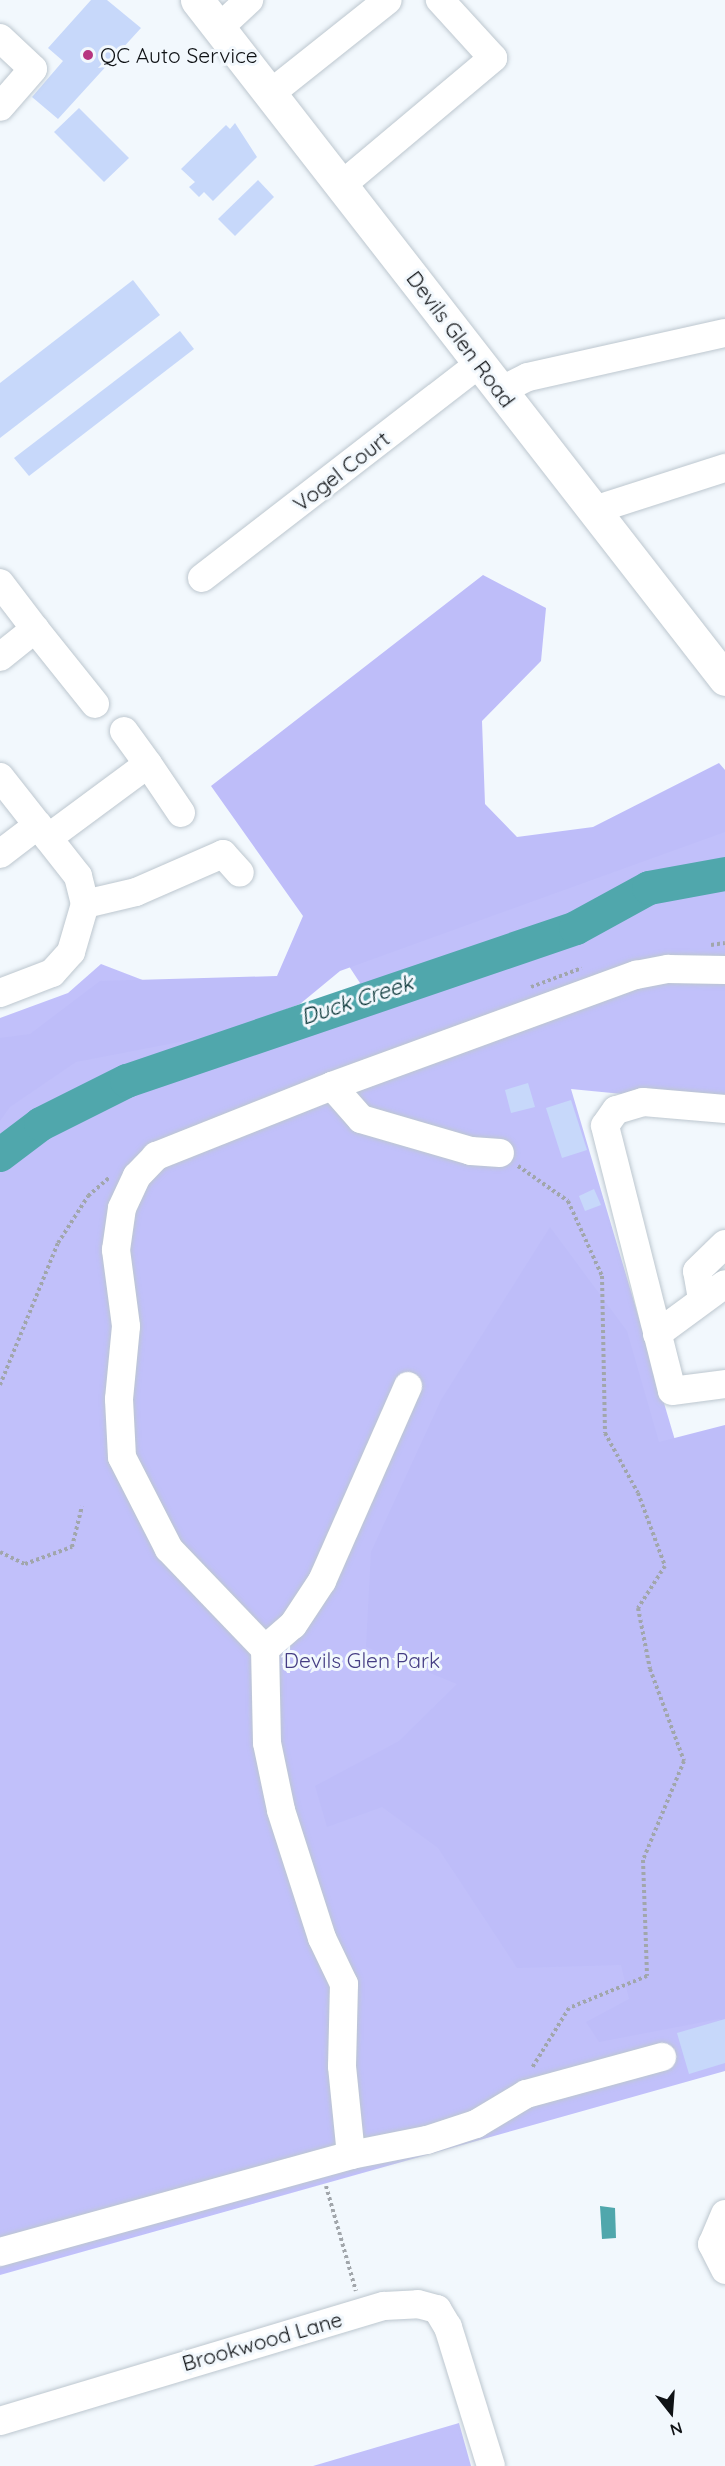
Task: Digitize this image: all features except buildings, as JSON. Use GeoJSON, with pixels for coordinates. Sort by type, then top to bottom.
{"type":"FeatureCollection","features":[{"type":"Feature","properties":{"kind":"main road","name":"Devils Glen Road"},"geometry":{"type":"LineString","coordinates":[[197,0],[343,184],[479,364],[725,679]]}},
{"type":"Feature","properties":{"kind":"street"},"geometry":{"type":"LineString","coordinates":[[220,27],[249,0]]}},
{"type":"Feature","properties":{"kind":"street"},"geometry":{"type":"LineString","coordinates":[[271,93],[388,0]]}},
{"type":"Feature","properties":{"kind":"street"},"geometry":{"type":"LineString","coordinates":[[343,184],[493,58],[440,0]]}},
{"type":"Feature","properties":{"kind":"street"},"geometry":{"type":"LineString","coordinates":[[0,38],[33,69],[0,107]]}},
{"type":"Feature","properties":{"kind":"street"},"geometry":{"type":"LineString","coordinates":[[500,391],[528,377],[725,333]]}},
{"type":"Feature","properties":{"kind":"street","name":"Vogel Court"},"geometry":{"type":"LineString","coordinates":[[202,578],[479,364]]}},
{"type":"Feature","properties":{"kind":"street"},"geometry":{"type":"LineString","coordinates":[[594,510],[725,468]]}},
{"type":"Feature","properties":{"kind":"street"},"geometry":{"type":"LineString","coordinates":[[0,583],[95,704]]}},
{"type":"Feature","properties":{"kind":"street"},"geometry":{"type":"LineString","coordinates":[[0,657],[35,629]]}},
{"type":"Feature","properties":{"kind":"street"},"geometry":{"type":"LineString","coordinates":[[123,731],[181,813]]}},
{"type":"Feature","properties":{"kind":"street"},"geometry":{"type":"LineString","coordinates":[[0,854],[43,832],[148,764]]}},
{"type":"Feature","properties":{"kind":"street"},"geometry":{"type":"LineString","coordinates":[[0,777],[78,876],[85,903],[71,952],[52,973],[0,993]]}},
{"type":"Feature","properties":{"kind":"street"},"geometry":{"type":"LineString","coordinates":[[85,903],[136,892],[223,854],[240,873]]}},
{"type":"Feature","properties":{"kind":"street"},"geometry":{"type":"LineString","coordinates":[[351,2155],[342,2067],[344,1984],[322,1938],[281,1810],[267,1743],[265,1649],[169,1549],[122,1457],[119,1399],[126,1326],[116,1250],[122,1208],[136,1176],[156,1156],[332,1086],[636,975],[668,969],[725,970]]}},
{"type":"Feature","properties":{"kind":"street"},"geometry":{"type":"LineString","coordinates":[[332,1086],[362,1119],[471,1151],[500,1153]]}},
{"type":"Feature","properties":{"kind":"street"},"geometry":{"type":"LineString","coordinates":[[725,1109],[643,1102],[616,1110],[605,1126],[672,1391],[725,1384]]}},
{"type":"Feature","properties":{"kind":"street"},"geometry":{"type":"LineString","coordinates":[[657,1334],[714,1291],[698,1270],[725,1244]]}},
{"type":"Feature","properties":{"kind":"street"},"geometry":{"type":"LineString","coordinates":[[265,1649],[293,1625],[322,1581],[408,1386]]}},
{"type":"Feature","properties":{"kind":"street"},"geometry":{"type":"LineString","coordinates":[[0,2252],[320,2163],[476,2124],[526,2094],[662,2057]]}},
{"type":"Feature","properties":{"kind":"street"},"geometry":{"type":"LineString","coordinates":[[725,2214],[712,2244],[725,2270]]}},
{"type":"Feature","properties":{"kind":"street","name":"Brookwood Lane"},"geometry":{"type":"LineString","coordinates":[[8,2418],[362,2312],[418,2304],[437,2310],[466,2379],[491,2466]]}},
{"type":"Feature","properties":{"kind":"path"},"geometry":{"type":"LineString","coordinates":[[500,1153],[568,1201],[602,1276],[605,1433],[638,1492],[665,1566],[638,1608],[650,1669],[684,1761],[643,1860],[647,1976],[569,2008],[535,2056],[526,2094]]}},
{"type":"Feature","properties":{"kind":"path"},"geometry":{"type":"LineString","coordinates":[[0,1552],[25,1564],[72,1547],[81,1506]]}},
{"type":"Feature","properties":{"kind":"path"},"geometry":{"type":"LineString","coordinates":[[320,2163],[362,2312]]}},
{"type":"Feature","properties":{"kind":"green space","name":"Devils Glen Park"},"geometry":{"type":"Polygon","coordinates":[[[725,790],[725,1104],[571,1089],[725,1609],[725,2071],[0,2275],[0,1018],[68,993],[101,964],[270,1029],[360,983],[341,954],[725,790]]]}},
{"type":"Feature","properties":{"kind":"green space"},"geometry":{"type":"Polygon","coordinates":[[[459,2423],[471,2466],[313,2466],[459,2423]]]}},
{"type":"Feature","properties":{"kind":"shaded area"},"geometry":{"type":"Polygon","coordinates":[[[483,575],[546,608],[541,661],[482,721],[485,804],[517,837],[593,827],[719,763],[725,770],[725,832],[340,971],[300,1004],[221,1034],[76,1062],[10,1107],[0,1121],[0,1038],[30,1034],[100,981],[277,976],[303,916],[211,786],[483,575]]]}},
{"type":"Feature","properties":{"kind":"shaded area"},"geometry":{"type":"Polygon","coordinates":[[[550,1227],[627,1331],[659,1442],[725,1425],[725,2023],[719,2019],[599,2042],[586,2022],[629,1999],[621,1965],[517,1968],[438,1848],[382,1807],[327,1827],[315,1786],[399,1741],[457,1684],[366,1647],[371,1552],[441,1400],[550,1227]]]}},
{"type":"Feature","properties":{"kind":"shaded area"},"geometry":{"type":"Polygon","coordinates":[[[600,2206],[615,2208],[616,2238],[602,2239],[600,2206]]]}},
{"type":"Feature","properties":{"kind":"waterway","name":"Duck Creek"},"geometry":{"type":"LineString","coordinates":[[0,1155],[41,1124],[127,1081],[576,928],[649,888],[725,874]]}},
{"type":"Feature","properties":{"kind":"place","name":"QC Auto Service"},"geometry":{"type":"Point","coordinates":[88,55]}}]}
